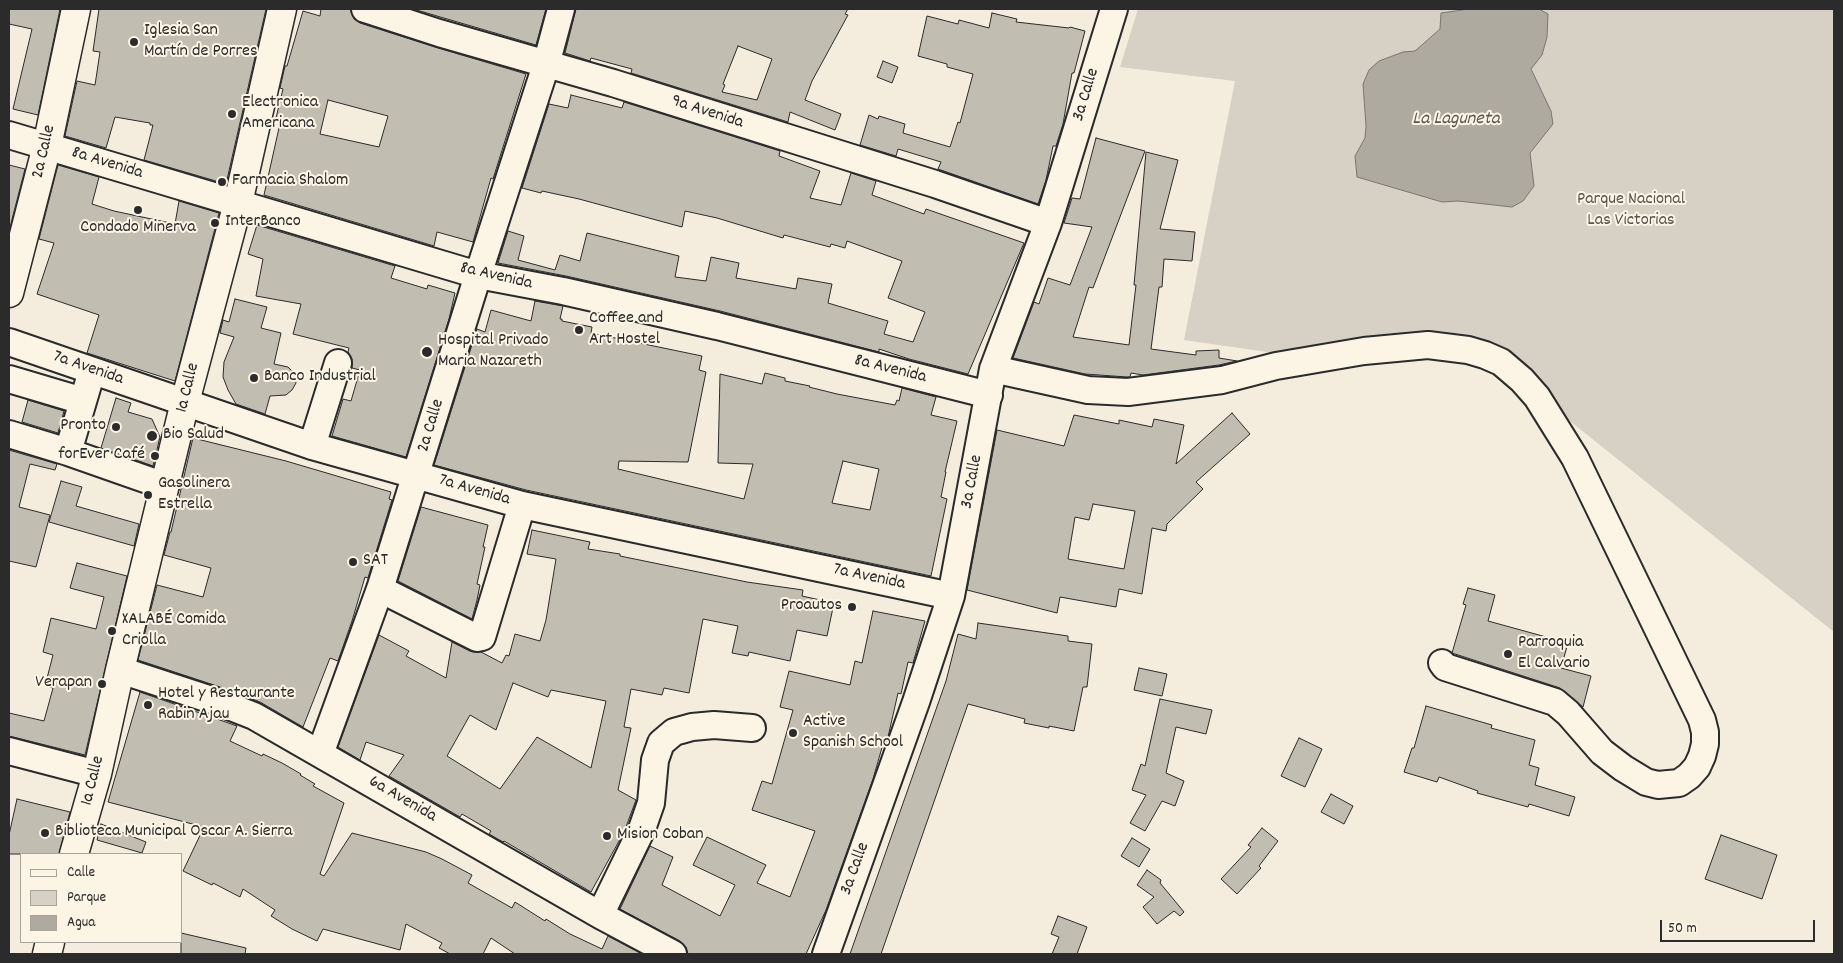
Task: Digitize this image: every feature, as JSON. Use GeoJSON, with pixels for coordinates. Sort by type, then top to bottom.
{"type":"FeatureCollection","features":[{"type":"Feature","properties":{"kind":"main road","name":"2a Calle"},"geometry":{"type":"LineString","coordinates":[[9,293],[47,146],[76,9]]}},
{"type":"Feature","properties":{"kind":"main road","name":"1a Calle"},"geometry":{"type":"LineString","coordinates":[[74,853],[97,774],[120,670],[185,402],[238,204],[282,9]]}},
{"type":"Feature","properties":{"kind":"street","name":"9a Avenida"},"geometry":{"type":"LineString","coordinates":[[365,9],[935,184],[1048,223]]}},
{"type":"Feature","properties":{"kind":"street","name":"2a Calle"},"geometry":{"type":"LineString","coordinates":[[320,754],[380,589],[546,65],[561,9]]}},
{"type":"Feature","properties":{"kind":"street","name":"3a Calle"},"geometry":{"type":"LineString","coordinates":[[826,954],[951,596],[993,369],[1048,223],[1114,9]]}},
{"type":"Feature","properties":{"kind":"street","name":"8a Avenida"},"geometry":{"type":"LineString","coordinates":[[9,135],[478,275],[563,291],[716,326],[989,395]]}},
{"type":"Feature","properties":{"kind":"street","name":"7a Avenida"},"geometry":{"type":"LineString","coordinates":[[9,342],[312,446],[522,505],[951,596]]}},
{"type":"Feature","properties":{"kind":"street"},"geometry":{"type":"LineString","coordinates":[[993,369],[1088,390],[1128,392],[1222,380],[1276,366],[1364,351],[1428,345],[1468,350],[1501,362],[1522,380],[1537,397],[1575,458],[1702,720],[1705,738],[1702,756],[1697,767],[1679,783],[1658,785],[1646,782],[1602,752],[1568,713],[1555,702],[1445,667],[1442,663]]}},
{"type":"Feature","properties":{"kind":"street"},"geometry":{"type":"LineString","coordinates":[[312,446],[338,363]]}},
{"type":"Feature","properties":{"kind":"street"},"geometry":{"type":"LineString","coordinates":[[68,452],[92,371]]}},
{"type":"Feature","properties":{"kind":"street"},"geometry":{"type":"LineString","coordinates":[[9,379],[83,401]]}},
{"type":"Feature","properties":{"kind":"street"},"geometry":{"type":"LineString","coordinates":[[9,434],[68,452],[165,486]]}},
{"type":"Feature","properties":{"kind":"street"},"geometry":{"type":"LineString","coordinates":[[380,589],[477,638],[482,637],[522,505]]}},
{"type":"Feature","properties":{"kind":"street","name":"6a Avenida"},"geometry":{"type":"LineString","coordinates":[[120,670],[254,716],[600,915],[672,954]]}},
{"type":"Feature","properties":{"kind":"street"},"geometry":{"type":"LineString","coordinates":[[600,915],[642,829],[650,803],[655,760],[661,743],[674,732],[692,727],[714,725],[752,728]]}},
{"type":"Feature","properties":{"kind":"street"},"geometry":{"type":"LineString","coordinates":[[9,751],[97,774]]}},
{"type":"Feature","properties":{"kind":"green space","name":"Parque Nacional Las Victorias"},"geometry":{"type":"Polygon","coordinates":[[[1138,9],[1834,9],[1834,632],[1501,366],[1435,347],[1274,353],[1184,340],[1235,81],[1120,67],[1138,9]]]}},
{"type":"Feature","properties":{"kind":"water","name":"La Laguneta"},"geometry":{"type":"Polygon","coordinates":[[[1469,9],[1539,9],[1548,14],[1547,37],[1542,55],[1531,69],[1551,111],[1553,124],[1530,153],[1534,186],[1523,201],[1512,207],[1458,201],[1442,202],[1357,177],[1355,156],[1365,138],[1366,126],[1363,84],[1369,70],[1379,61],[1403,52],[1415,51],[1440,29],[1441,13],[1469,9]]]}},
{"type":"Feature","properties":{"kind":"building"},"geometry":{"type":"Polygon","coordinates":[[[9,9],[60,9],[38,115],[13,109],[32,29],[9,24],[9,9]]]}},
{"type":"Feature","properties":{"kind":"building"},"geometry":{"type":"Polygon","coordinates":[[[99,9],[266,9],[226,184],[144,160],[153,125],[150,125],[150,123],[115,117],[106,148],[65,136],[77,81],[95,85],[100,52],[93,51],[99,9]]]}},
{"type":"Feature","properties":{"kind":"building"},"geometry":{"type":"Polygon","coordinates":[[[321,9],[350,9],[354,19],[360,23],[526,74],[493,179],[491,178],[473,242],[437,232],[434,246],[264,195],[281,119],[276,118],[283,89],[280,88],[285,66],[287,66],[303,11],[320,16],[321,9]],[[328,100],[320,134],[379,147],[388,116],[328,100]]]}},
{"type":"Feature","properties":{"kind":"building"},"geometry":{"type":"Polygon","coordinates":[[[413,9],[546,9],[536,45],[413,9]]]}},
{"type":"Feature","properties":{"kind":"building"},"geometry":{"type":"Polygon","coordinates":[[[576,9],[848,9],[845,14],[848,15],[812,81],[805,100],[841,114],[835,130],[790,112],[788,122],[631,73],[632,69],[591,58],[590,61],[565,53],[576,9]],[[738,46],[723,84],[725,85],[722,92],[757,100],[772,59],[738,46]]]}},
{"type":"Feature","properties":{"kind":"building"},"geometry":{"type":"Polygon","coordinates":[[[992,13],[1017,19],[1016,22],[1070,27],[1085,31],[1074,73],[1072,73],[1063,124],[1056,146],[1053,146],[1046,180],[1038,204],[938,169],[941,162],[898,149],[896,156],[860,145],[869,115],[878,119],[879,116],[905,124],[903,133],[950,147],[958,122],[960,123],[973,74],[918,56],[927,16],[958,24],[959,20],[989,28],[992,13]]]}},
{"type":"Feature","properties":{"kind":"building"},"geometry":{"type":"Polygon","coordinates":[[[883,61],[898,67],[892,83],[877,77],[883,61]]]}},
{"type":"Feature","properties":{"kind":"building"},"geometry":{"type":"Polygon","coordinates":[[[571,95],[622,108],[624,102],[780,151],[779,156],[820,171],[810,198],[841,205],[851,173],[876,181],[872,195],[924,214],[926,209],[1024,243],[968,374],[909,359],[879,349],[879,352],[720,311],[566,276],[498,263],[508,231],[524,236],[518,260],[555,270],[560,255],[580,261],[587,233],[679,256],[675,277],[706,281],[711,257],[739,263],[736,278],[796,289],[798,278],[832,284],[828,303],[888,321],[884,334],[913,342],[925,312],[888,298],[902,261],[847,241],[845,248],[831,244],[830,247],[784,235],[783,238],[717,218],[685,211],[682,227],[579,199],[522,188],[549,104],[568,108],[571,95]]]}},
{"type":"Feature","properties":{"kind":"building"},"geometry":{"type":"Polygon","coordinates":[[[1096,138],[1145,151],[1093,288],[1089,287],[1073,337],[1129,345],[1136,285],[1134,285],[1146,152],[1178,160],[1160,229],[1195,232],[1192,261],[1164,259],[1162,287],[1159,287],[1151,349],[1196,355],[1196,351],[1219,350],[1219,358],[1237,361],[1143,375],[1131,373],[1130,377],[1127,377],[1085,374],[1013,358],[1034,302],[1039,304],[1048,278],[1070,285],[1092,227],[1064,223],[1072,198],[1080,199],[1096,138]]]}},
{"type":"Feature","properties":{"kind":"building"},"geometry":{"type":"Polygon","coordinates":[[[9,165],[25,169],[9,231],[9,165]]]}},
{"type":"Feature","properties":{"kind":"building"},"geometry":{"type":"Polygon","coordinates":[[[58,165],[99,177],[92,204],[114,211],[175,224],[179,201],[219,213],[175,381],[87,353],[99,315],[37,294],[54,243],[39,239],[58,165]]]}},
{"type":"Feature","properties":{"kind":"building"},"geometry":{"type":"Polygon","coordinates":[[[257,225],[395,266],[391,278],[427,289],[428,285],[455,293],[449,319],[406,457],[332,436],[343,399],[351,401],[360,370],[352,368],[352,359],[348,352],[349,348],[293,334],[301,304],[256,296],[263,259],[248,254],[257,225]]]}},
{"type":"Feature","properties":{"kind":"building"},"geometry":{"type":"Polygon","coordinates":[[[235,299],[267,307],[261,328],[281,333],[274,364],[288,367],[294,373],[296,383],[292,390],[286,395],[270,396],[265,414],[236,404],[223,377],[224,362],[234,337],[220,333],[223,320],[229,322],[235,299]]]}},
{"type":"Feature","properties":{"kind":"building"},"geometry":{"type":"Polygon","coordinates":[[[535,301],[563,306],[560,319],[562,321],[592,327],[591,333],[702,356],[699,370],[706,372],[688,462],[619,461],[618,469],[744,499],[753,464],[718,463],[720,374],[762,384],[765,373],[785,378],[785,381],[837,394],[895,405],[897,400],[899,401],[902,388],[936,397],[931,415],[957,421],[945,472],[941,497],[947,499],[931,576],[526,490],[434,465],[477,329],[485,332],[491,310],[531,321],[535,301]],[[843,461],[832,503],[870,510],[879,469],[843,461]]]}},
{"type":"Feature","properties":{"kind":"building"},"geometry":{"type":"Polygon","coordinates":[[[116,398],[131,403],[128,412],[152,419],[160,437],[153,466],[101,448],[116,398]]]}},
{"type":"Feature","properties":{"kind":"building"},"geometry":{"type":"Polygon","coordinates":[[[28,400],[64,411],[58,433],[22,422],[28,400]]]}},
{"type":"Feature","properties":{"kind":"building"},"geometry":{"type":"Polygon","coordinates":[[[1232,413],[1250,434],[1196,482],[1203,489],[1167,524],[1166,531],[1152,528],[1142,594],[1119,589],[1116,607],[1060,597],[1057,613],[967,590],[997,430],[1064,446],[1074,415],[1119,424],[1119,420],[1152,427],[1154,419],[1184,425],[1176,464],[1232,413]],[[1093,504],[1089,520],[1075,517],[1068,559],[1124,569],[1135,511],[1093,504]]]}},
{"type":"Feature","properties":{"kind":"building"},"geometry":{"type":"Polygon","coordinates":[[[193,438],[286,461],[391,492],[389,499],[392,500],[368,578],[365,577],[338,661],[330,658],[303,727],[260,702],[138,660],[157,585],[203,597],[211,568],[164,555],[193,438]]]}},
{"type":"Feature","properties":{"kind":"building"},"geometry":{"type":"Polygon","coordinates":[[[9,450],[57,464],[55,470],[30,464],[19,507],[50,515],[36,567],[9,561],[9,450]]]}},
{"type":"Feature","properties":{"kind":"building"},"geometry":{"type":"Polygon","coordinates":[[[61,481],[82,487],[76,506],[139,524],[134,546],[49,522],[61,481]]]}},
{"type":"Feature","properties":{"kind":"building"},"geometry":{"type":"Polygon","coordinates":[[[421,507],[488,525],[477,584],[480,585],[472,619],[398,581],[421,507]]]}},
{"type":"Feature","properties":{"kind":"building"},"geometry":{"type":"Polygon","coordinates":[[[532,530],[590,542],[588,549],[620,554],[620,556],[747,582],[803,590],[802,596],[834,603],[827,636],[797,630],[790,661],[749,652],[748,656],[732,653],[738,626],[703,619],[689,693],[664,688],[662,695],[631,689],[624,727],[631,728],[618,790],[636,800],[624,832],[591,892],[489,834],[491,831],[462,814],[460,817],[389,776],[404,755],[366,742],[360,760],[338,747],[379,635],[409,651],[406,656],[446,678],[452,642],[470,651],[481,652],[502,663],[506,655],[509,656],[515,634],[540,641],[546,620],[556,559],[527,554],[532,530]],[[513,683],[496,730],[470,715],[447,756],[500,789],[537,737],[591,768],[606,701],[551,690],[548,697],[513,683]]]}},
{"type":"Feature","properties":{"kind":"building"},"geometry":{"type":"Polygon","coordinates":[[[77,563],[127,576],[85,755],[9,736],[9,713],[44,721],[53,688],[45,686],[53,655],[43,652],[51,618],[96,629],[104,597],[70,588],[77,563]]]}},
{"type":"Feature","properties":{"kind":"building","name":"Parroquia El Calvario"},"geometry":{"type":"Polygon","coordinates":[[[1468,588],[1495,595],[1488,621],[1568,643],[1561,668],[1591,676],[1583,707],[1560,688],[1452,653],[1466,605],[1463,604],[1468,588]]]}},
{"type":"Feature","properties":{"kind":"building"},"geometry":{"type":"Polygon","coordinates":[[[873,611],[925,621],[913,663],[908,662],[901,694],[898,693],[888,737],[885,737],[873,779],[826,910],[806,954],[688,954],[686,947],[680,941],[620,909],[650,846],[673,857],[662,885],[720,916],[735,885],[693,865],[707,837],[766,865],[757,883],[790,897],[815,831],[752,810],[762,781],[772,784],[793,710],[780,707],[789,671],[850,685],[855,661],[862,663],[873,611]]]}},
{"type":"Feature","properties":{"kind":"building"},"geometry":{"type":"Polygon","coordinates":[[[978,623],[1068,636],[1068,641],[1092,644],[1087,687],[1083,687],[1074,731],[1024,723],[1025,719],[968,704],[881,954],[850,954],[946,681],[958,634],[976,639],[978,623]]]}},
{"type":"Feature","properties":{"kind":"building"},"geometry":{"type":"Polygon","coordinates":[[[1139,668],[1167,674],[1162,696],[1134,690],[1139,668]]]}},
{"type":"Feature","properties":{"kind":"building"},"geometry":{"type":"Polygon","coordinates":[[[140,692],[237,726],[230,741],[282,763],[315,784],[313,786],[344,803],[320,874],[324,876],[352,833],[426,852],[472,875],[468,883],[512,908],[515,902],[545,921],[546,919],[570,934],[602,949],[608,936],[642,954],[515,954],[491,938],[483,954],[450,954],[439,948],[442,943],[406,924],[400,950],[323,929],[317,941],[292,929],[271,916],[275,910],[243,889],[240,897],[213,883],[212,885],[183,871],[204,827],[108,802],[140,692]]]}},
{"type":"Feature","properties":{"kind":"building"},"geometry":{"type":"Polygon","coordinates":[[[1160,699],[1212,710],[1206,734],[1176,727],[1166,773],[1184,781],[1175,806],[1162,801],[1145,831],[1130,823],[1146,795],[1132,790],[1141,764],[1145,766],[1160,699]]]}},
{"type":"Feature","properties":{"kind":"building"},"geometry":{"type":"Polygon","coordinates":[[[1426,706],[1492,725],[1491,728],[1535,740],[1529,765],[1539,768],[1535,785],[1575,797],[1569,816],[1529,804],[1528,807],[1477,793],[1478,791],[1439,777],[1437,782],[1404,772],[1412,748],[1414,748],[1426,706]]]}},
{"type":"Feature","properties":{"kind":"building"},"geometry":{"type":"Polygon","coordinates":[[[1299,738],[1322,749],[1305,787],[1281,776],[1299,738]]]}},
{"type":"Feature","properties":{"kind":"building"},"geometry":{"type":"Polygon","coordinates":[[[1331,794],[1353,806],[1344,824],[1321,812],[1331,794]]]}},
{"type":"Feature","properties":{"kind":"building"},"geometry":{"type":"Polygon","coordinates":[[[17,799],[70,812],[59,853],[9,854],[9,835],[17,799]]]}},
{"type":"Feature","properties":{"kind":"building"},"geometry":{"type":"Polygon","coordinates":[[[101,824],[146,842],[142,853],[97,840],[101,824]]]}},
{"type":"Feature","properties":{"kind":"building"},"geometry":{"type":"Polygon","coordinates":[[[1262,828],[1278,841],[1259,866],[1261,868],[1237,894],[1221,879],[1251,847],[1248,845],[1262,828]]]}},
{"type":"Feature","properties":{"kind":"building"},"geometry":{"type":"Polygon","coordinates":[[[1721,835],[1777,855],[1762,899],[1705,879],[1721,835]]]}},
{"type":"Feature","properties":{"kind":"building"},"geometry":{"type":"Polygon","coordinates":[[[1132,838],[1150,849],[1139,867],[1121,856],[1132,838]]]}},
{"type":"Feature","properties":{"kind":"building"},"geometry":{"type":"Polygon","coordinates":[[[1147,870],[1161,880],[1160,883],[1184,912],[1180,916],[1174,911],[1157,924],[1143,907],[1154,897],[1137,885],[1147,870]]]}},
{"type":"Feature","properties":{"kind":"building"},"geometry":{"type":"Polygon","coordinates":[[[1058,916],[1087,927],[1077,954],[1052,954],[1059,937],[1051,934],[1058,916]]]}},
{"type":"Feature","properties":{"kind":"building"},"geometry":{"type":"Polygon","coordinates":[[[182,933],[246,948],[245,954],[181,954],[182,933]]]}},
{"type":"Feature","properties":{"kind":"place","name":"Iglesia San Martín de Porres"},"geometry":{"type":"Point","coordinates":[134,42]}},
{"type":"Feature","properties":{"kind":"place","name":"Electronica Americana"},"geometry":{"type":"Point","coordinates":[232,114]}},
{"type":"Feature","properties":{"kind":"place","name":"Farmacia Shalom"},"geometry":{"type":"Point","coordinates":[222,182]}},
{"type":"Feature","properties":{"kind":"place","name":"Condado Minerva"},"geometry":{"type":"Point","coordinates":[138,210]}},
{"type":"Feature","properties":{"kind":"place","name":"InterBanco"},"geometry":{"type":"Point","coordinates":[215,223]}},
{"type":"Feature","properties":{"kind":"place","name":"Coffee and Art Hostel"},"geometry":{"type":"Point","coordinates":[579,330]}},
{"type":"Feature","properties":{"kind":"place","name":"Hospital Privado Maria Nazareth"},"geometry":{"type":"Point","coordinates":[427,352]}},
{"type":"Feature","properties":{"kind":"place","name":"Banco Industrial"},"geometry":{"type":"Point","coordinates":[254,378]}},
{"type":"Feature","properties":{"kind":"place","name":"Pronto"},"geometry":{"type":"Point","coordinates":[116,427]}},
{"type":"Feature","properties":{"kind":"place","name":"Bio Salud"},"geometry":{"type":"Point","coordinates":[152,436]}},
{"type":"Feature","properties":{"kind":"place","name":"forEver Café"},"geometry":{"type":"Point","coordinates":[155,456]}},
{"type":"Feature","properties":{"kind":"place","name":"Gasolinera Estrella"},"geometry":{"type":"Point","coordinates":[148,495]}},
{"type":"Feature","properties":{"kind":"place","name":"SAT"},"geometry":{"type":"Point","coordinates":[353,562]}},
{"type":"Feature","properties":{"kind":"place","name":"Proautos"},"geometry":{"type":"Point","coordinates":[852,607]}},
{"type":"Feature","properties":{"kind":"place","name":"XALABÉ Comida Criolla"},"geometry":{"type":"Point","coordinates":[112,631]}},
{"type":"Feature","properties":{"kind":"place","name":"Parroquia El Calvario"},"geometry":{"type":"Point","coordinates":[1508,654]}},
{"type":"Feature","properties":{"kind":"place","name":"Verapan"},"geometry":{"type":"Point","coordinates":[102,684]}},
{"type":"Feature","properties":{"kind":"place","name":"Hotel y Restaurante Rabin Ajau"},"geometry":{"type":"Point","coordinates":[148,705]}},
{"type":"Feature","properties":{"kind":"place","name":"Active Spanish School"},"geometry":{"type":"Point","coordinates":[793,733]}},
{"type":"Feature","properties":{"kind":"place","name":"Biblioteca Municipal Oscar A. Sierra"},"geometry":{"type":"Point","coordinates":[45,833]}},
{"type":"Feature","properties":{"kind":"place","name":"Mision Coban"},"geometry":{"type":"Point","coordinates":[607,836]}}]}
